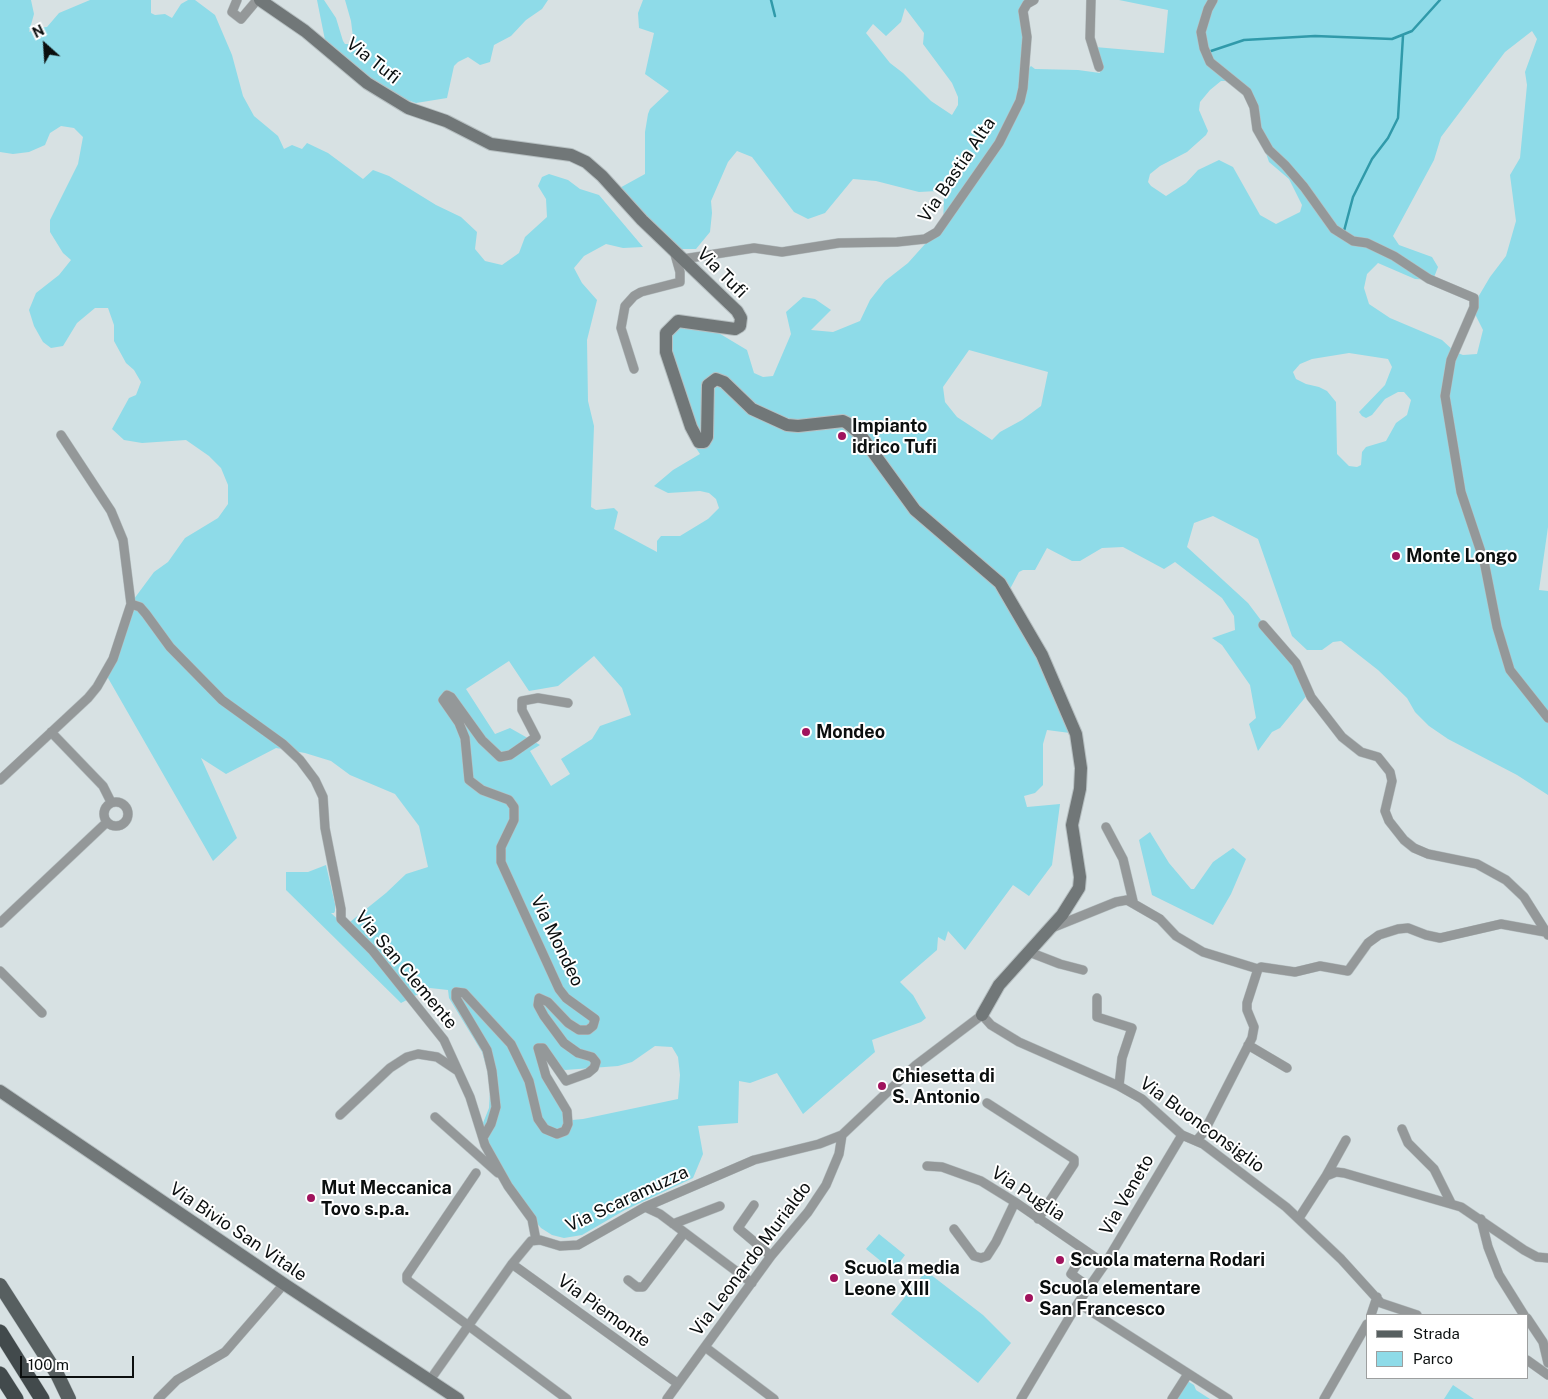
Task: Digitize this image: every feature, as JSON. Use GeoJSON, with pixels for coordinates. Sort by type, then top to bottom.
{"type":"FeatureCollection","features":[{"type":"Feature","properties":{"kind":"highway"},"geometry":{"type":"LineString","coordinates":[[0,1332],[42,1399]]}},
{"type":"Feature","properties":{"kind":"highway"},"geometry":{"type":"LineString","coordinates":[[0,1374],[16,1399]]}},
{"type":"Feature","properties":{"kind":"main road"},"geometry":{"type":"LineString","coordinates":[[0,1285],[57,1374],[69,1399]]}},
{"type":"Feature","properties":{"kind":"street"},"geometry":{"type":"LineString","coordinates":[[238,0],[232,12],[241,18],[259,0]]}},
{"type":"Feature","properties":{"kind":"street","name":"Via Tufi"},"geometry":{"type":"LineString","coordinates":[[259,0],[299,26],[358,76],[408,108],[446,121],[491,144],[561,152],[586,162],[602,176],[642,220],[737,311],[742,321],[740,326],[734,329],[678,321],[666,333],[666,352],[697,440],[702,442],[707,437],[708,385],[716,379],[724,382],[752,409],[787,425],[798,426],[843,421],[855,428],[914,510],[1000,583],[1042,655],[1071,720],[1081,758],[1080,789],[1072,820],[1080,877],[1076,893],[1050,930]]}},
{"type":"Feature","properties":{"kind":"street","name":"Via Bastia Alta"},"geometry":{"type":"LineString","coordinates":[[684,259],[754,248],[782,252],[838,243],[897,242],[926,239],[937,232],[999,142],[1020,101],[1023,88],[1027,37],[1023,14],[1027,4],[1034,0]]}},
{"type":"Feature","properties":{"kind":"street"},"geometry":{"type":"LineString","coordinates":[[1092,0],[1090,38],[1100,68]]}},
{"type":"Feature","properties":{"kind":"street"},"geometry":{"type":"LineString","coordinates":[[1213,0],[1208,9],[1201,32],[1204,48],[1210,62],[1247,92],[1254,107],[1257,129],[1269,150],[1304,187],[1334,229],[1353,241],[1367,243],[1394,256],[1429,279],[1471,294],[1474,298],[1474,307],[1451,360],[1445,396],[1461,492],[1484,560],[1497,628],[1510,670],[1548,718]]}},
{"type":"Feature","properties":{"kind":"street"},"geometry":{"type":"LineString","coordinates":[[634,369],[621,328],[626,306],[634,296],[641,292],[680,282],[680,272],[674,256],[674,250]]}},
{"type":"Feature","properties":{"kind":"street"},"geometry":{"type":"LineString","coordinates":[[0,780],[97,687],[113,659],[131,604],[122,540],[111,511],[67,447],[61,435]]}},
{"type":"Feature","properties":{"kind":"street","name":"Via San Clemente"},"geometry":{"type":"LineString","coordinates":[[131,604],[140,607],[170,647],[222,700],[283,744],[306,768],[323,797],[325,828],[341,909],[341,919],[372,950],[397,984],[444,1040],[484,1136],[485,1145],[502,1176],[532,1219],[536,1240]]}},
{"type":"Feature","properties":{"kind":"street"},"geometry":{"type":"LineString","coordinates":[[1263,625],[1296,663],[1311,697],[1342,737],[1361,752],[1378,757],[1390,772],[1392,781],[1385,811],[1389,821],[1404,840],[1414,848],[1428,854],[1477,864],[1506,880],[1530,904],[1546,934]]}},
{"type":"Feature","properties":{"kind":"street","name":"Via Mondeo"},"geometry":{"type":"LineString","coordinates":[[484,1136],[491,1124],[496,1107],[492,1071],[487,1050],[456,998],[456,992],[464,994],[511,1044],[529,1081],[538,1119],[545,1129],[557,1134],[565,1130],[568,1124],[568,1111],[546,1076],[538,1048],[543,1048],[566,1081],[588,1073],[594,1068],[596,1062],[592,1056],[578,1053],[564,1043],[544,1016],[538,1005],[538,1000],[540,998],[548,1002],[568,1023],[578,1030],[588,1030],[593,1026],[595,1019],[566,998],[559,989],[502,862],[501,850],[514,820],[514,807],[509,800],[482,790],[469,780],[465,738],[459,723],[443,700],[447,696],[451,697],[482,740],[500,757],[510,755],[536,738],[522,710],[522,701],[538,698],[568,703]]}},
{"type":"Feature","properties":{"kind":"street"},"geometry":{"type":"LineString","coordinates":[[51,732],[103,786],[111,802]]}},
{"type":"Feature","properties":{"kind":"street"},"geometry":{"type":"LineString","coordinates":[[107,822],[118,826],[125,822],[128,815],[127,808],[123,803],[111,802]]}},
{"type":"Feature","properties":{"kind":"street"},"geometry":{"type":"LineString","coordinates":[[107,822],[104,811],[111,802]]}},
{"type":"Feature","properties":{"kind":"street"},"geometry":{"type":"LineString","coordinates":[[0,923],[107,822]]}},
{"type":"Feature","properties":{"kind":"street"},"geometry":{"type":"LineString","coordinates":[[1106,828],[1123,859],[1133,901]]}},
{"type":"Feature","properties":{"kind":"street"},"geometry":{"type":"LineString","coordinates":[[842,1135],[916,1065],[982,1015],[999,985],[1050,930],[1060,923],[1099,910],[1116,902],[1133,901],[1160,919],[1176,936],[1203,952],[1258,969],[1266,967],[1295,972],[1325,966],[1348,971],[1368,943],[1379,935],[1402,928],[1440,938],[1501,924],[1546,934]]}},
{"type":"Feature","properties":{"kind":"street"},"geometry":{"type":"LineString","coordinates":[[1029,952],[1060,964],[1083,970]]}},
{"type":"Feature","properties":{"kind":"street"},"geometry":{"type":"LineString","coordinates":[[1197,1140],[1204,1132],[1248,1045],[1254,1027],[1247,1010],[1247,1004],[1258,969]]}},
{"type":"Feature","properties":{"kind":"street"},"geometry":{"type":"LineString","coordinates":[[0,971],[42,1013]]}},
{"type":"Feature","properties":{"kind":"street"},"geometry":{"type":"LineString","coordinates":[[1097,998],[1097,1017],[1132,1028],[1122,1058],[1119,1086]]}},
{"type":"Feature","properties":{"kind":"street","name":"Via Buonconsiglio"},"geometry":{"type":"LineString","coordinates":[[982,1015],[992,1025],[1019,1042],[1119,1086],[1142,1099],[1182,1135],[1197,1140],[1299,1218],[1381,1303],[1414,1314]]}},
{"type":"Feature","properties":{"kind":"street"},"geometry":{"type":"LineString","coordinates":[[1248,1045],[1287,1068]]}},
{"type":"Feature","properties":{"kind":"street"},"geometry":{"type":"LineString","coordinates":[[340,1115],[390,1068],[407,1057],[418,1054],[434,1056],[458,1072]]}},
{"type":"Feature","properties":{"kind":"street","name":"Via Bivio San Vitale"},"geometry":{"type":"LineString","coordinates":[[0,1091],[284,1284],[458,1399]]}},
{"type":"Feature","properties":{"kind":"street"},"geometry":{"type":"LineString","coordinates":[[987,1103],[1074,1159],[1074,1164],[1038,1219]]}},
{"type":"Feature","properties":{"kind":"street"},"geometry":{"type":"LineString","coordinates":[[435,1117],[502,1176]]}},
{"type":"Feature","properties":{"kind":"street"},"geometry":{"type":"LineString","coordinates":[[1402,1129],[1408,1143],[1434,1169],[1451,1203]]}},
{"type":"Feature","properties":{"kind":"street","name":"Via Scaramuzza"},"geometry":{"type":"LineString","coordinates":[[536,1240],[560,1246],[578,1244],[645,1207],[754,1160],[825,1142],[842,1135]]}},
{"type":"Feature","properties":{"kind":"street","name":"Via Leonardo Murialdo"},"geometry":{"type":"LineString","coordinates":[[667,1399],[771,1256],[808,1212],[826,1185],[839,1154],[842,1135]]}},
{"type":"Feature","properties":{"kind":"street","name":"Via Veneto"},"geometry":{"type":"LineString","coordinates":[[1021,1399],[1182,1135]]}},
{"type":"Feature","properties":{"kind":"street"},"geometry":{"type":"LineString","coordinates":[[1299,1218],[1346,1140]]}},
{"type":"Feature","properties":{"kind":"street","name":"Via Puglia"},"geometry":{"type":"LineString","coordinates":[[927,1166],[947,1169],[981,1181],[1105,1264]]}},
{"type":"Feature","properties":{"kind":"street"},"geometry":{"type":"LineString","coordinates":[[1326,1176],[1336,1172],[1344,1173],[1451,1203],[1480,1218],[1524,1250],[1537,1257],[1548,1258]]}},
{"type":"Feature","properties":{"kind":"street"},"geometry":{"type":"LineString","coordinates":[[476,1173],[406,1277],[408,1282],[566,1399]]}},
{"type":"Feature","properties":{"kind":"street"},"geometry":{"type":"LineString","coordinates":[[954,1229],[974,1256],[981,1258],[987,1256],[996,1242],[1015,1202]]}},
{"type":"Feature","properties":{"kind":"street"},"geometry":{"type":"LineString","coordinates":[[754,1205],[738,1228],[771,1256]]}},
{"type":"Feature","properties":{"kind":"street"},"geometry":{"type":"LineString","coordinates":[[673,1224],[720,1206]]}},
{"type":"Feature","properties":{"kind":"street"},"geometry":{"type":"LineString","coordinates":[[645,1207],[660,1214],[752,1283]]}},
{"type":"Feature","properties":{"kind":"street"},"geometry":{"type":"LineString","coordinates":[[1480,1218],[1488,1247],[1499,1275],[1524,1314]]}},
{"type":"Feature","properties":{"kind":"street"},"geometry":{"type":"LineString","coordinates":[[628,1280],[638,1287],[643,1287],[684,1233]]}},
{"type":"Feature","properties":{"kind":"street"},"geometry":{"type":"LineString","coordinates":[[430,1380],[527,1244],[536,1240]]}},
{"type":"Feature","properties":{"kind":"street"},"geometry":{"type":"LineString","coordinates":[[1085,1250],[1071,1274],[1089,1287]]}},
{"type":"Feature","properties":{"kind":"street","name":"Via Piemonte"},"geometry":{"type":"LineString","coordinates":[[512,1264],[677,1383]]}},
{"type":"Feature","properties":{"kind":"street"},"geometry":{"type":"LineString","coordinates":[[158,1399],[177,1380],[225,1352],[284,1284]]}},
{"type":"Feature","properties":{"kind":"street"},"geometry":{"type":"LineString","coordinates":[[1370,1314],[1377,1298]]}},
{"type":"Feature","properties":{"kind":"street"},"geometry":{"type":"LineString","coordinates":[[1078,1303],[1228,1399]]}},
{"type":"Feature","properties":{"kind":"street"},"geometry":{"type":"LineString","coordinates":[[1528,1320],[1542,1342],[1548,1363],[1547,1374],[1528,1361]]}},
{"type":"Feature","properties":{"kind":"street"},"geometry":{"type":"LineString","coordinates":[[1324,1399],[1366,1326]]}},
{"type":"Feature","properties":{"kind":"street"},"geometry":{"type":"LineString","coordinates":[[705,1347],[774,1399]]}},
{"type":"Feature","properties":{"kind":"street"},"geometry":{"type":"LineString","coordinates":[[1172,1399],[1188,1374]]}},
{"type":"Feature","properties":{"kind":"green space"},"geometry":{"type":"Polygon","coordinates":[[[0,0],[31,0],[34,14],[29,32],[35,28],[47,27],[59,13],[90,0],[151,0],[151,13],[155,15],[165,14],[172,18],[181,4],[188,0],[195,0],[215,15],[232,55],[243,96],[254,116],[278,136],[284,149],[292,145],[302,149],[307,143],[328,153],[363,179],[373,170],[389,176],[436,205],[461,217],[477,232],[475,249],[485,261],[502,265],[519,253],[525,237],[547,217],[546,199],[538,186],[542,177],[549,174],[568,180],[580,189],[599,195],[643,247],[623,248],[606,244],[584,256],[574,268],[582,283],[597,300],[587,340],[588,401],[594,426],[591,507],[596,510],[614,508],[618,512],[614,529],[657,552],[657,541],[661,536],[680,536],[708,519],[719,508],[716,499],[709,493],[700,491],[668,493],[654,486],[673,470],[700,454],[694,445],[665,329],[702,323],[747,350],[754,373],[763,377],[773,376],[791,334],[786,312],[803,297],[815,299],[831,310],[811,330],[833,332],[860,321],[870,300],[885,281],[908,263],[943,224],[944,198],[937,191],[919,192],[876,181],[853,179],[825,213],[808,219],[794,212],[752,157],[737,151],[728,162],[711,201],[710,232],[696,249],[681,249],[616,190],[645,174],[645,132],[648,114],[650,109],[669,91],[645,74],[654,33],[639,28],[638,13],[643,0],[1034,0],[1027,4],[1028,69],[1031,66],[1035,69],[1078,70],[1100,73],[1095,47],[1164,53],[1168,10],[1119,0],[1548,0],[1548,527],[1539,590],[1548,591],[1548,795],[1517,775],[1448,739],[1429,726],[1415,712],[1407,698],[1378,670],[1341,641],[1333,642],[1322,650],[1307,650],[1292,636],[1258,539],[1213,516],[1194,523],[1187,547],[1248,603],[1294,664],[1308,694],[1280,728],[1272,732],[1258,751],[1249,724],[1256,718],[1250,685],[1222,645],[1212,638],[1235,630],[1234,616],[1222,598],[1175,562],[1164,569],[1123,547],[1102,548],[1080,561],[1072,561],[1047,548],[1035,570],[1019,572],[1010,589],[1011,600],[1070,733],[1047,730],[1043,744],[1043,785],[1035,793],[1024,796],[1027,807],[1060,804],[1052,865],[1029,896],[1013,885],[965,950],[948,931],[945,941],[938,937],[937,950],[900,982],[913,995],[926,1018],[921,1022],[872,1040],[875,1052],[803,1114],[777,1073],[750,1083],[739,1081],[738,1123],[698,1126],[703,1154],[693,1178],[625,1210],[582,1235],[564,1238],[552,1235],[541,1228],[520,1203],[499,1171],[480,1123],[483,1123],[489,1108],[490,1091],[487,1069],[482,1052],[449,998],[448,990],[430,988],[401,1003],[286,890],[286,872],[308,872],[326,865],[335,904],[335,911],[331,913],[345,926],[406,874],[428,867],[419,826],[395,794],[350,775],[331,761],[305,753],[276,748],[226,774],[201,758],[237,838],[213,861],[104,671],[134,599],[154,572],[168,562],[185,538],[218,518],[228,504],[228,485],[221,468],[209,456],[186,440],[142,443],[124,440],[112,429],[129,398],[136,395],[141,382],[134,370],[126,363],[114,341],[114,325],[108,308],[95,308],[77,323],[63,346],[51,348],[43,342],[34,326],[29,310],[36,293],[59,275],[71,260],[63,253],[50,232],[50,220],[78,164],[83,137],[74,128],[61,126],[50,133],[45,145],[29,152],[13,154],[0,152],[0,0]],[[905,8],[901,22],[886,36],[873,24],[866,33],[890,63],[903,73],[931,101],[952,115],[958,105],[958,97],[952,83],[923,44],[924,33],[905,8]],[[1532,31],[1505,52],[1441,137],[1434,160],[1393,236],[1399,245],[1432,257],[1438,267],[1433,280],[1415,279],[1378,263],[1367,274],[1364,288],[1369,304],[1390,318],[1442,340],[1455,352],[1463,355],[1477,354],[1483,330],[1475,314],[1477,299],[1490,277],[1506,256],[1516,221],[1510,175],[1520,158],[1527,85],[1525,72],[1537,39],[1532,31]],[[1221,81],[1200,102],[1199,110],[1208,131],[1206,135],[1187,152],[1160,166],[1150,174],[1148,182],[1151,186],[1166,196],[1186,183],[1198,170],[1219,160],[1233,167],[1260,215],[1276,224],[1300,212],[1302,205],[1289,179],[1269,162],[1250,106],[1236,86],[1226,81],[1221,81]],[[969,350],[943,387],[945,402],[957,417],[992,440],[1000,432],[1022,420],[1041,406],[1048,372],[969,350]],[[1349,353],[1312,359],[1300,364],[1293,372],[1296,379],[1327,391],[1336,402],[1337,454],[1349,466],[1357,467],[1361,465],[1362,452],[1366,447],[1386,441],[1396,423],[1407,415],[1411,400],[1404,392],[1398,392],[1385,399],[1372,415],[1366,418],[1359,412],[1385,385],[1392,367],[1388,359],[1349,353]],[[594,656],[558,686],[529,691],[509,661],[466,689],[495,734],[510,728],[540,745],[530,751],[551,786],[570,774],[561,759],[592,739],[600,726],[631,715],[622,688],[594,656]],[[655,1046],[632,1062],[618,1066],[565,1070],[543,1061],[572,1120],[678,1099],[680,1075],[678,1057],[672,1047],[655,1046]]]}},
{"type":"Feature","properties":{"kind":"green space"},"geometry":{"type":"Polygon","coordinates":[[[317,0],[324,0],[336,18],[343,41],[345,44],[350,44],[353,37],[345,0],[548,0],[542,9],[526,20],[511,36],[494,45],[490,62],[480,65],[468,57],[458,62],[454,66],[447,98],[416,103],[395,96],[368,79],[325,40],[317,0]]]}},
{"type":"Feature","properties":{"kind":"green space"},"geometry":{"type":"Polygon","coordinates":[[[1150,832],[1169,863],[1191,889],[1194,889],[1213,862],[1233,848],[1246,859],[1231,894],[1213,925],[1152,895],[1139,840],[1150,832]]]}},
{"type":"Feature","properties":{"kind":"green space"},"geometry":{"type":"Polygon","coordinates":[[[879,1234],[905,1255],[893,1271],[866,1249],[879,1234]]]}},
{"type":"Feature","properties":{"kind":"green space"},"geometry":{"type":"Polygon","coordinates":[[[926,1271],[983,1315],[1011,1343],[978,1383],[891,1314],[926,1271]]]}},
{"type":"Feature","properties":{"kind":"green space"},"geometry":{"type":"Polygon","coordinates":[[[1186,1380],[1194,1385],[1196,1390],[1210,1399],[1174,1399],[1186,1380]]]}},
{"type":"Feature","properties":{"kind":"green space"},"geometry":{"type":"Polygon","coordinates":[[[1453,1385],[1474,1399],[1444,1399],[1453,1385]]]}},
{"type":"Feature","properties":{"kind":"waterway"},"geometry":{"type":"LineString","coordinates":[[771,0],[775,16]]}},
{"type":"Feature","properties":{"kind":"waterway"},"geometry":{"type":"LineString","coordinates":[[1211,51],[1244,40],[1315,36],[1392,39],[1412,31],[1440,0]]}},
{"type":"Feature","properties":{"kind":"waterway"},"geometry":{"type":"LineString","coordinates":[[1344,231],[1353,197],[1372,159],[1388,138],[1398,118],[1403,36]]}},
{"type":"Feature","properties":{"kind":"place","name":"Impianto idrico Tufi"},"geometry":{"type":"Point","coordinates":[842,436]}},
{"type":"Feature","properties":{"kind":"place","name":"Monte Longo"},"geometry":{"type":"Point","coordinates":[1396,556]}},
{"type":"Feature","properties":{"kind":"place","name":"Mondeo"},"geometry":{"type":"Point","coordinates":[806,732]}},
{"type":"Feature","properties":{"kind":"place","name":"Chiesetta di S. Antonio"},"geometry":{"type":"Point","coordinates":[882,1086]}},
{"type":"Feature","properties":{"kind":"place","name":"Mut Meccanica Tovo s.p.a."},"geometry":{"type":"Point","coordinates":[311,1198]}},
{"type":"Feature","properties":{"kind":"place","name":"Scuola materna Rodari"},"geometry":{"type":"Point","coordinates":[1060,1260]}},
{"type":"Feature","properties":{"kind":"place","name":"Scuola media Leone XIII"},"geometry":{"type":"Point","coordinates":[834,1278]}},
{"type":"Feature","properties":{"kind":"place","name":"Scuola elementare San Francesco"},"geometry":{"type":"Point","coordinates":[1029,1298]}}]}
